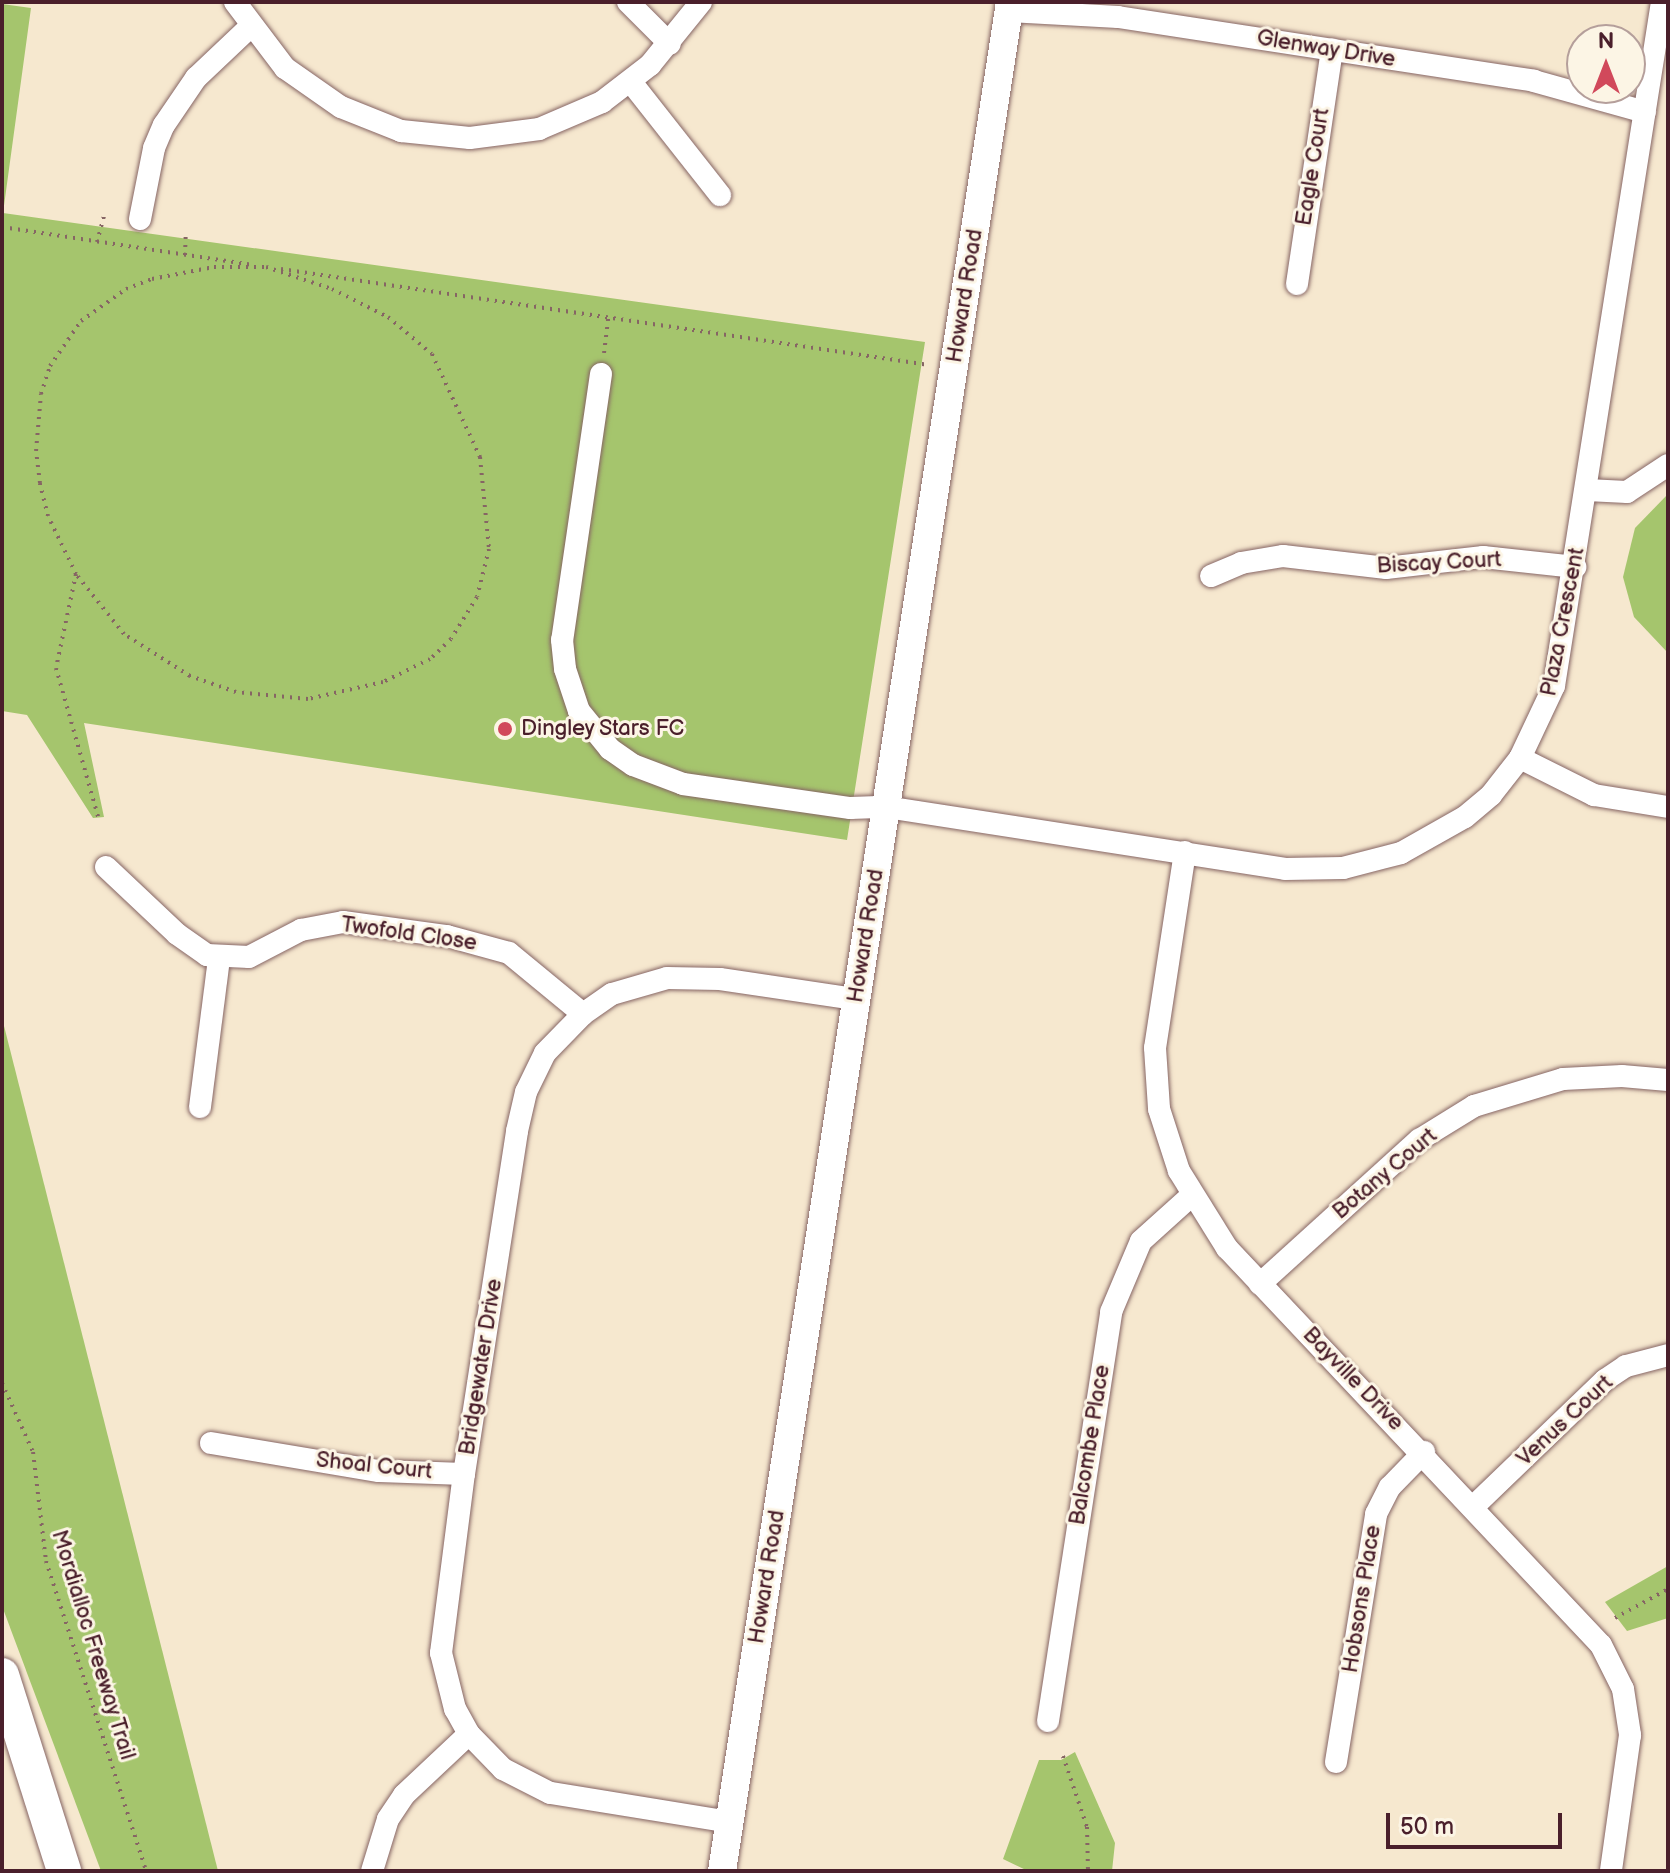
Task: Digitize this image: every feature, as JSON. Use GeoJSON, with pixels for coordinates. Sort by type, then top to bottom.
{"type":"FeatureCollection","features":[{"type":"Feature","properties":{"kind":"highway"},"geometry":{"type":"LineString","coordinates":[[2,1675],[35,1768],[64,1871]]}},
{"type":"Feature","properties":{"kind":"highway"},"geometry":{"type":"LineString","coordinates":[[35,1768],[81,1871]]}},
{"type":"Feature","properties":{"kind":"main road","name":"Howard Road"},"geometry":{"type":"LineString","coordinates":[[722,1871],[1009,6]]}},
{"type":"Feature","properties":{"kind":"street"},"geometry":{"type":"LineString","coordinates":[[235,2],[285,68],[341,107],[401,131],[434,136],[505,136],[539,129],[591,108],[631,82],[670,44],[701,2]]}},
{"type":"Feature","properties":{"kind":"street"},"geometry":{"type":"LineString","coordinates":[[628,2],[670,44]]}},
{"type":"Feature","properties":{"kind":"street","name":"Glenway Drive"},"geometry":{"type":"LineString","coordinates":[[1065,2],[1118,17]]}},
{"type":"Feature","properties":{"kind":"street","name":"Plaza Crescent"},"geometry":{"type":"LineString","coordinates":[[1646,61],[1662,2]]}},
{"type":"Feature","properties":{"kind":"street","name":"Glenway Drive"},"geometry":{"type":"LineString","coordinates":[[1009,6],[1118,17],[1534,81],[1645,112]]}},
{"type":"Feature","properties":{"kind":"street"},"geometry":{"type":"LineString","coordinates":[[140,219],[154,148],[164,125],[196,78],[251,26]]}},
{"type":"Feature","properties":{"kind":"street","name":"Eagle Court"},"geometry":{"type":"LineString","coordinates":[[1297,284],[1332,50]]}},
{"type":"Feature","properties":{"kind":"street","name":"Glenway Drive"},"geometry":{"type":"LineString","coordinates":[[1534,81],[1566,82]]}},
{"type":"Feature","properties":{"kind":"street"},"geometry":{"type":"LineString","coordinates":[[631,82],[720,195]]}},
{"type":"Feature","properties":{"kind":"street","name":"Plaza Crescent"},"geometry":{"type":"LineString","coordinates":[[601,374],[562,640],[565,669],[579,711],[610,749],[658,777],[850,808],[886,807],[1285,869],[1372,862],[1411,848],[1465,817],[1520,758],[1554,686],[1587,490],[1645,112],[1644,104]]}},
{"type":"Feature","properties":{"kind":"street"},"geometry":{"type":"LineString","coordinates":[[1587,490],[1627,492],[1668,465]]}},
{"type":"Feature","properties":{"kind":"street","name":"Biscay Court"},"geometry":{"type":"LineString","coordinates":[[1211,576],[1241,563],[1283,556],[1386,568],[1483,557],[1575,567]]}},
{"type":"Feature","properties":{"kind":"street"},"geometry":{"type":"LineString","coordinates":[[1520,758],[1594,795],[1668,807]]}},
{"type":"Feature","properties":{"kind":"street","name":"Bayville Drive"},"geometry":{"type":"LineString","coordinates":[[1185,852],[1157,1036],[1155,1079],[1166,1132],[1191,1196],[1260,1284],[1424,1452],[1587,1627],[1623,1689],[1629,1761],[1611,1871]]}},
{"type":"Feature","properties":{"kind":"street"},"geometry":{"type":"LineString","coordinates":[[106,867],[192,947],[219,959],[200,1107]]}},
{"type":"Feature","properties":{"kind":"street","name":"Twofold Close"},"geometry":{"type":"LineString","coordinates":[[219,959],[249,957],[321,924],[377,925],[509,953],[533,967],[583,1014]]}},
{"type":"Feature","properties":{"kind":"street","name":"Bridgewater Drive"},"geometry":{"type":"LineString","coordinates":[[730,1822],[550,1793],[503,1769],[469,1734],[455,1709],[441,1653],[464,1474],[526,1092],[545,1053],[583,1014],[612,994],[667,978],[720,979],[856,999]]}},
{"type":"Feature","properties":{"kind":"street","name":"Botany Court"},"geometry":{"type":"LineString","coordinates":[[1260,1284],[1419,1140],[1474,1106],[1563,1079],[1622,1076],[1668,1080]]}},
{"type":"Feature","properties":{"kind":"street","name":"Balcombe Place"},"geometry":{"type":"LineString","coordinates":[[1048,1721],[1111,1312],[1141,1241],[1191,1196]]}},
{"type":"Feature","properties":{"kind":"street","name":"Venus Court"},"geometry":{"type":"LineString","coordinates":[[1473,1507],[1605,1380],[1626,1366],[1668,1355]]}},
{"type":"Feature","properties":{"kind":"street","name":"Shoal Court"},"geometry":{"type":"LineString","coordinates":[[211,1443],[379,1471],[464,1474]]}},
{"type":"Feature","properties":{"kind":"street","name":"Hobsons Place"},"geometry":{"type":"LineString","coordinates":[[1336,1762],[1376,1514],[1390,1487],[1424,1452]]}},
{"type":"Feature","properties":{"kind":"street"},"geometry":{"type":"LineString","coordinates":[[372,1871],[388,1819],[404,1795],[469,1734]]}},
{"type":"Feature","properties":{"kind":"path"},"geometry":{"type":"LineString","coordinates":[[97,242],[104,216]]}},
{"type":"Feature","properties":{"kind":"path"},"geometry":{"type":"LineString","coordinates":[[2,227],[609,315],[953,369]]}},
{"type":"Feature","properties":{"kind":"path"},"geometry":{"type":"LineString","coordinates":[[185,255],[186,231]]}},
{"type":"Feature","properties":{"kind":"path"},"geometry":{"type":"LineString","coordinates":[[214,267],[266,267],[332,289],[388,317],[432,354],[470,429],[486,486],[487,564],[465,619],[430,659],[411,672],[346,693],[273,698],[190,676],[151,656],[124,634],[76,574],[48,516],[36,451],[41,394],[63,343],[102,304],[152,279],[214,267]]}},
{"type":"Feature","properties":{"kind":"path"},"geometry":{"type":"LineString","coordinates":[[601,374],[609,315]]}},
{"type":"Feature","properties":{"kind":"path"},"geometry":{"type":"LineString","coordinates":[[76,574],[56,668],[99,820]]}},
{"type":"Feature","properties":{"kind":"path","name":"Mordialloc Freeway Trail"},"geometry":{"type":"LineString","coordinates":[[2,1383],[33,1452],[46,1561],[146,1871]]}},
{"type":"Feature","properties":{"kind":"path"},"geometry":{"type":"LineString","coordinates":[[1615,1618],[1668,1589]]}},
{"type":"Feature","properties":{"kind":"path"},"geometry":{"type":"LineString","coordinates":[[1063,1756],[1087,1827],[1088,1871]]}},
{"type":"Feature","properties":{"kind":"green space"},"geometry":{"type":"Polygon","coordinates":[[[2,4],[31,8],[3,213],[925,342],[847,840],[84,723],[104,817],[93,818],[27,715],[2,711],[2,4]]]}},
{"type":"Feature","properties":{"kind":"green space"},"geometry":{"type":"Polygon","coordinates":[[[1668,494],[1668,653],[1634,617],[1623,577],[1635,528],[1668,494]]]}},
{"type":"Feature","properties":{"kind":"green space"},"geometry":{"type":"Polygon","coordinates":[[[2,1018],[218,1871],[101,1871],[2,1606],[2,1018]]]}},
{"type":"Feature","properties":{"kind":"green space"},"geometry":{"type":"Polygon","coordinates":[[[1668,1566],[1668,1618],[1627,1631],[1605,1602],[1668,1566]]]}},
{"type":"Feature","properties":{"kind":"green space"},"geometry":{"type":"Polygon","coordinates":[[[1075,1752],[1115,1843],[1112,1871],[1028,1871],[1003,1859],[1039,1760],[1061,1760],[1075,1752]]]}},
{"type":"Feature","properties":{"kind":"place","name":"Dingley Stars FC"},"geometry":{"type":"Point","coordinates":[505,729]}}]}
